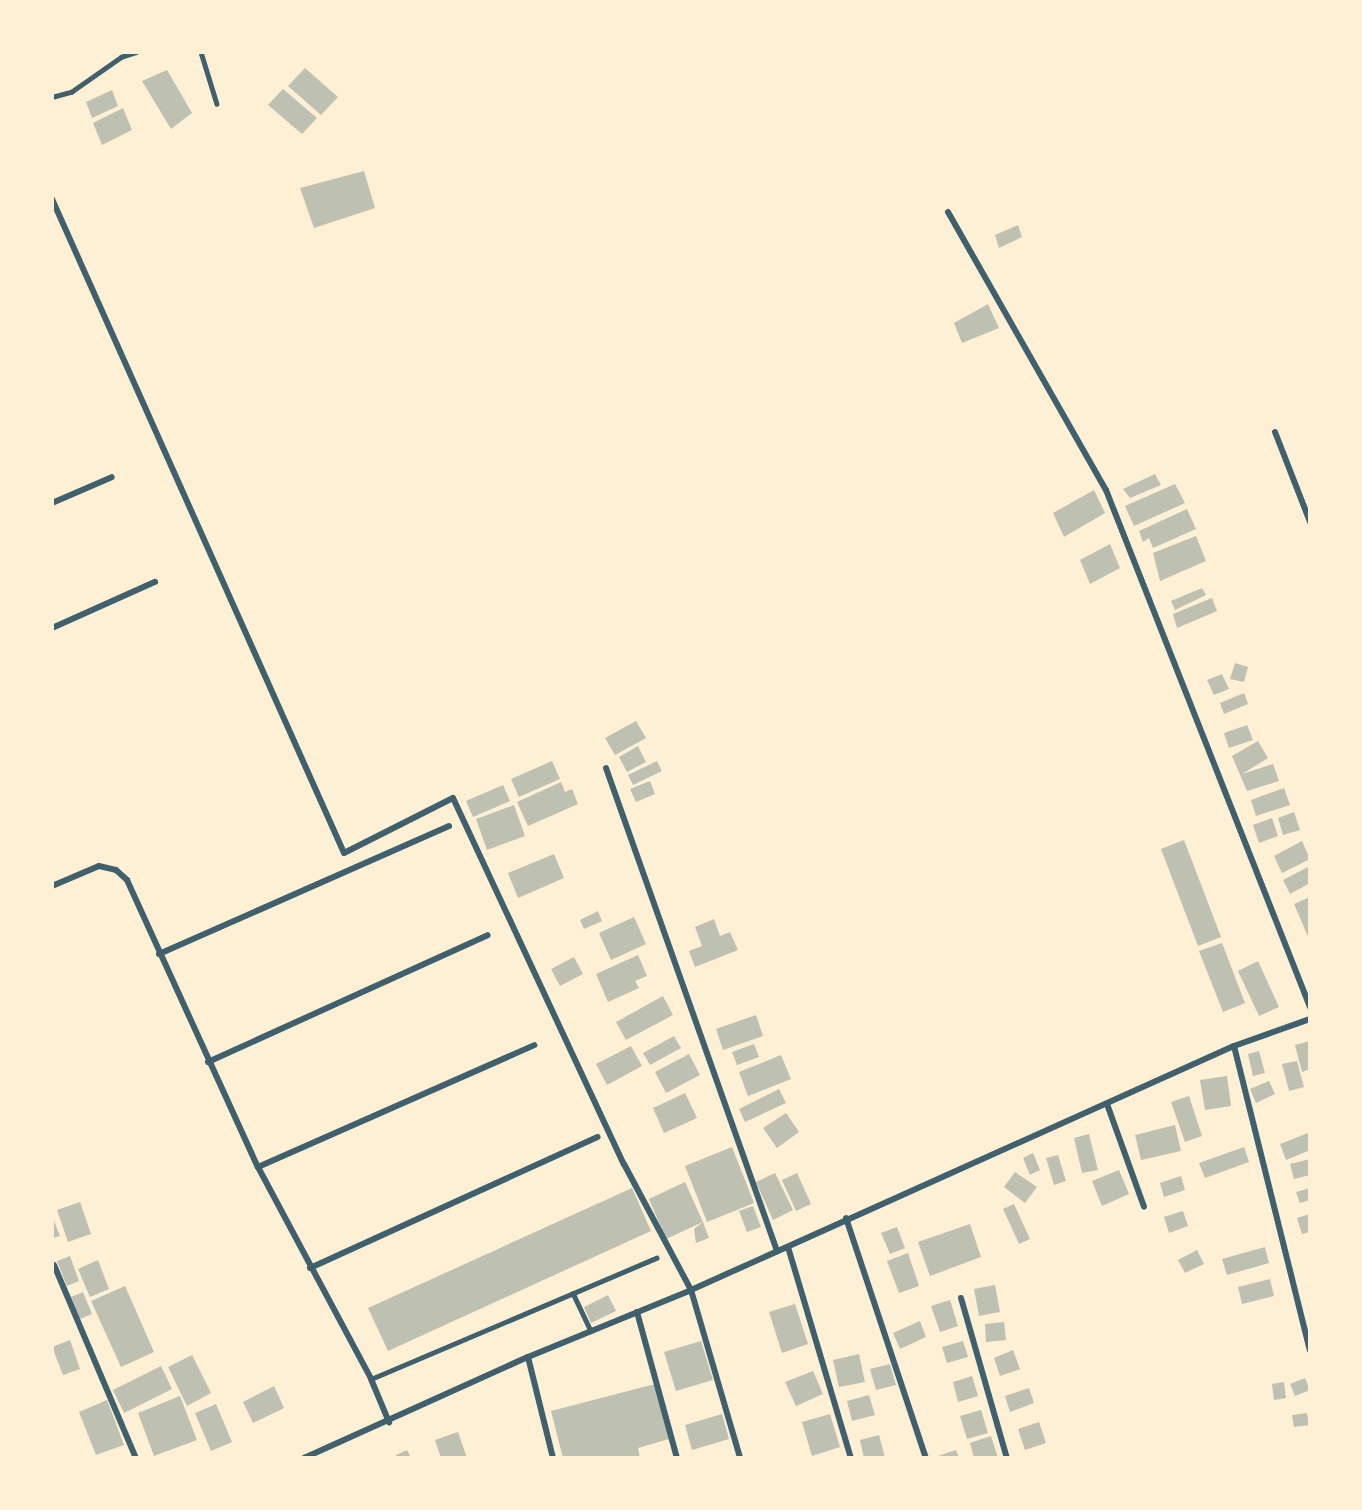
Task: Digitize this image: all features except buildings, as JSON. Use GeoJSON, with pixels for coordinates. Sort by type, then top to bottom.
{"type":"FeatureCollection","features":[{"type":"Feature","properties":{"kind":"street"},"geometry":{"type":"LineString","coordinates":[[52,199],[344,853],[453,798],[624,1164],[691,1290],[740,1458]]}},
{"type":"Feature","properties":{"kind":"street"},"geometry":{"type":"LineString","coordinates":[[948,212],[1106,490],[1310,1006]]}},
{"type":"Feature","properties":{"kind":"street"},"geometry":{"type":"LineString","coordinates":[[1275,432],[1310,522]]}},
{"type":"Feature","properties":{"kind":"street"},"geometry":{"type":"LineString","coordinates":[[52,504],[112,477]]}},
{"type":"Feature","properties":{"kind":"street"},"geometry":{"type":"LineString","coordinates":[[52,628],[155,582]]}},
{"type":"Feature","properties":{"kind":"street"},"geometry":{"type":"LineString","coordinates":[[606,768],[777,1251]]}},
{"type":"Feature","properties":{"kind":"street"},"geometry":{"type":"LineString","coordinates":[[159,954],[449,826]]}},
{"type":"Feature","properties":{"kind":"street"},"geometry":{"type":"LineString","coordinates":[[52,886],[83,870],[99,866],[116,870],[127,880],[208,1062],[258,1167],[310,1268],[371,1378],[388,1422]]}},
{"type":"Feature","properties":{"kind":"street"},"geometry":{"type":"LineString","coordinates":[[208,1062],[489,934]]}},
{"type":"Feature","properties":{"kind":"street"},"geometry":{"type":"LineString","coordinates":[[304,1458],[528,1357],[691,1290],[788,1247],[846,1218],[1234,1046],[1310,1019]]}},
{"type":"Feature","properties":{"kind":"street"},"geometry":{"type":"LineString","coordinates":[[258,1167],[534,1045]]}},
{"type":"Feature","properties":{"kind":"street"},"geometry":{"type":"LineString","coordinates":[[1234,1046],[1310,1350]]}},
{"type":"Feature","properties":{"kind":"street"},"geometry":{"type":"LineString","coordinates":[[1107,1104],[1144,1207]]}},
{"type":"Feature","properties":{"kind":"street"},"geometry":{"type":"LineString","coordinates":[[310,1268],[598,1137]]}},
{"type":"Feature","properties":{"kind":"street"},"geometry":{"type":"LineString","coordinates":[[846,1218],[926,1458]]}},
{"type":"Feature","properties":{"kind":"street"},"geometry":{"type":"LineString","coordinates":[[788,1247],[851,1458]]}},
{"type":"Feature","properties":{"kind":"street"},"geometry":{"type":"LineString","coordinates":[[54,1264],[136,1458]]}},
{"type":"Feature","properties":{"kind":"street"},"geometry":{"type":"LineString","coordinates":[[961,1298],[1008,1458]]}},
{"type":"Feature","properties":{"kind":"street"},"geometry":{"type":"LineString","coordinates":[[637,1312],[677,1458]]}},
{"type":"Feature","properties":{"kind":"street"},"geometry":{"type":"LineString","coordinates":[[528,1357],[554,1458]]}},
{"type":"Feature","properties":{"kind":"lane"},"geometry":{"type":"LineString","coordinates":[[52,97],[71,92],[121,57],[136,52]]}},
{"type":"Feature","properties":{"kind":"lane"},"geometry":{"type":"LineString","coordinates":[[201,52],[217,104]]}},
{"type":"Feature","properties":{"kind":"lane"},"geometry":{"type":"LineString","coordinates":[[371,1378],[656,1258]]}},
{"type":"Feature","properties":{"kind":"lane"},"geometry":{"type":"LineString","coordinates":[[573,1293],[591,1332]]}}]}
